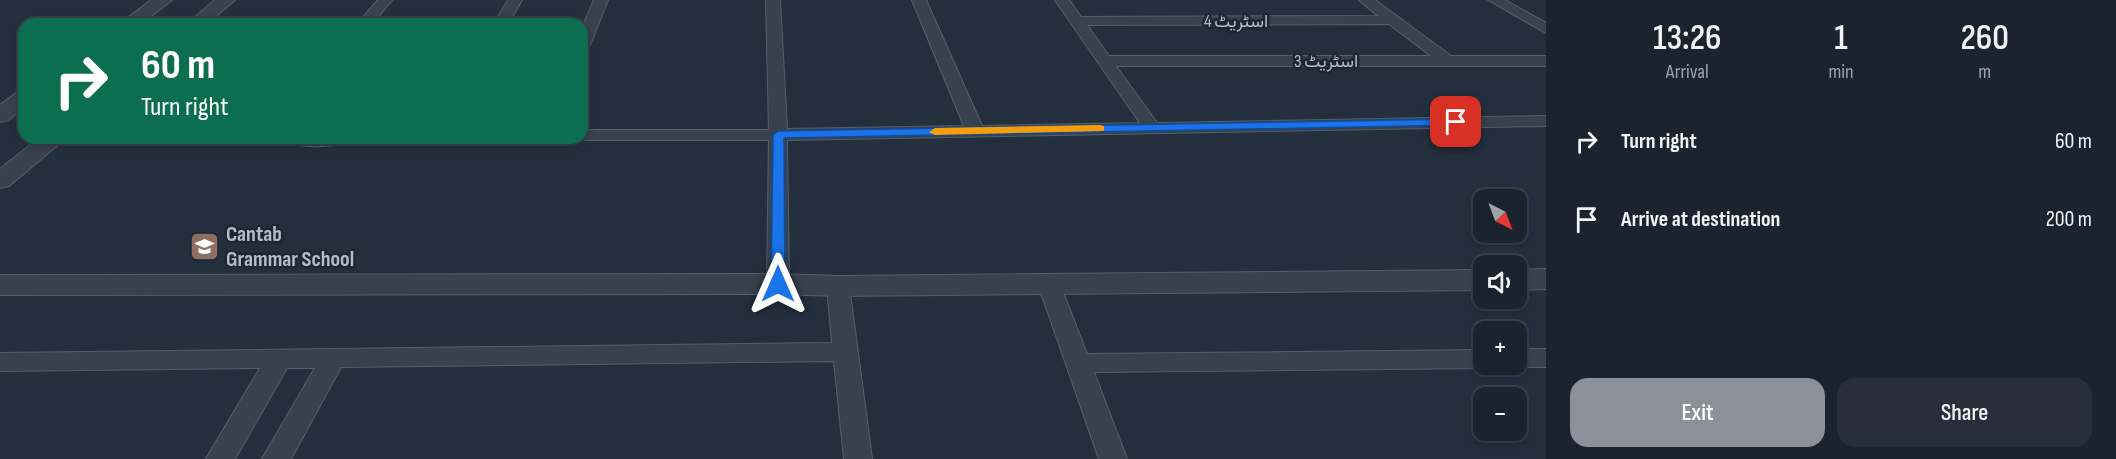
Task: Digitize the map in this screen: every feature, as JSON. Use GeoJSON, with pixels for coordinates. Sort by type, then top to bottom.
{"type":"FeatureCollection","features":[{"type":"Feature","properties":{"kind":"street"},"geometry":{"type":"LineString","coordinates":[[138,18],[163,0]]}},
{"type":"Feature","properties":{"kind":"street"},"geometry":{"type":"LineString","coordinates":[[204,18],[226,0]]}},
{"type":"Feature","properties":{"kind":"street"},"geometry":{"type":"LineString","coordinates":[[370,18],[386,0]]}},
{"type":"Feature","properties":{"kind":"street"},"geometry":{"type":"LineString","coordinates":[[504,18],[515,0]]}},
{"type":"Feature","properties":{"kind":"street"},"geometry":{"type":"LineString","coordinates":[[588,31],[601,0]]}},
{"type":"Feature","properties":{"kind":"street"},"geometry":{"type":"LineString","coordinates":[[773,0],[778,135],[778,284]]}},
{"type":"Feature","properties":{"kind":"street"},"geometry":{"type":"LineString","coordinates":[[919,0],[975,131]]}},
{"type":"Feature","properties":{"kind":"street"},"geometry":{"type":"LineString","coordinates":[[1062,0],[1152,128]]}},
{"type":"Feature","properties":{"kind":"street"},"geometry":{"type":"LineString","coordinates":[[1366,0],[1447,61]]}},
{"type":"Feature","properties":{"kind":"street"},"geometry":{"type":"LineString","coordinates":[[1495,0],[1546,29]]}},
{"type":"Feature","properties":{"kind":"street","name":"اسٹریٹ 4"},"geometry":{"type":"LineString","coordinates":[[1078,21],[1395,21]]}},
{"type":"Feature","properties":{"kind":"street","name":"اسٹریٹ 3"},"geometry":{"type":"LineString","coordinates":[[1106,61],[1546,61]]}},
{"type":"Feature","properties":{"kind":"street"},"geometry":{"type":"LineString","coordinates":[[0,115],[18,102]]}},
{"type":"Feature","properties":{"kind":"street"},"geometry":{"type":"LineString","coordinates":[[588,135],[778,135],[1546,121]]}},
{"type":"Feature","properties":{"kind":"street"},"geometry":{"type":"LineString","coordinates":[[0,181],[46,144]]}},
{"type":"Feature","properties":{"kind":"street"},"geometry":{"type":"LineString","coordinates":[[1527,280],[1546,279]]}},
{"type":"Feature","properties":{"kind":"street"},"geometry":{"type":"LineString","coordinates":[[0,285],[778,284],[837,286],[1473,280]]}},
{"type":"Feature","properties":{"kind":"street"},"geometry":{"type":"LineString","coordinates":[[1049,284],[1113,459]]}},
{"type":"Feature","properties":{"kind":"street"},"geometry":{"type":"LineString","coordinates":[[837,286],[858,459]]}},
{"type":"Feature","properties":{"kind":"street"},"geometry":{"type":"LineString","coordinates":[[0,362],[845,352]]}},
{"type":"Feature","properties":{"kind":"street"},"geometry":{"type":"LineString","coordinates":[[276,459],[333,358]]}},
{"type":"Feature","properties":{"kind":"street"},"geometry":{"type":"LineString","coordinates":[[1078,363],[1473,358]]}},
{"type":"Feature","properties":{"kind":"street"},"geometry":{"type":"LineString","coordinates":[[1527,358],[1546,358]]}},
{"type":"Feature","properties":{"kind":"street"},"geometry":{"type":"LineString","coordinates":[[220,459],[279,359]]}},
{"type":"Feature","properties":{"kind":"slow traffic"},"geometry":{"type":"LineString","coordinates":[[935,132],[1100,129]]}},
{"type":"Feature","properties":{"kind":"place","name":"Cantab Grammar School"},"geometry":{"type":"Point","coordinates":[205,247]}},
{"type":"Feature","properties":{"kind":"route"},"geometry":{"type":"LineString","coordinates":[[778,284],[778,135],[1456,122]]}}]}
